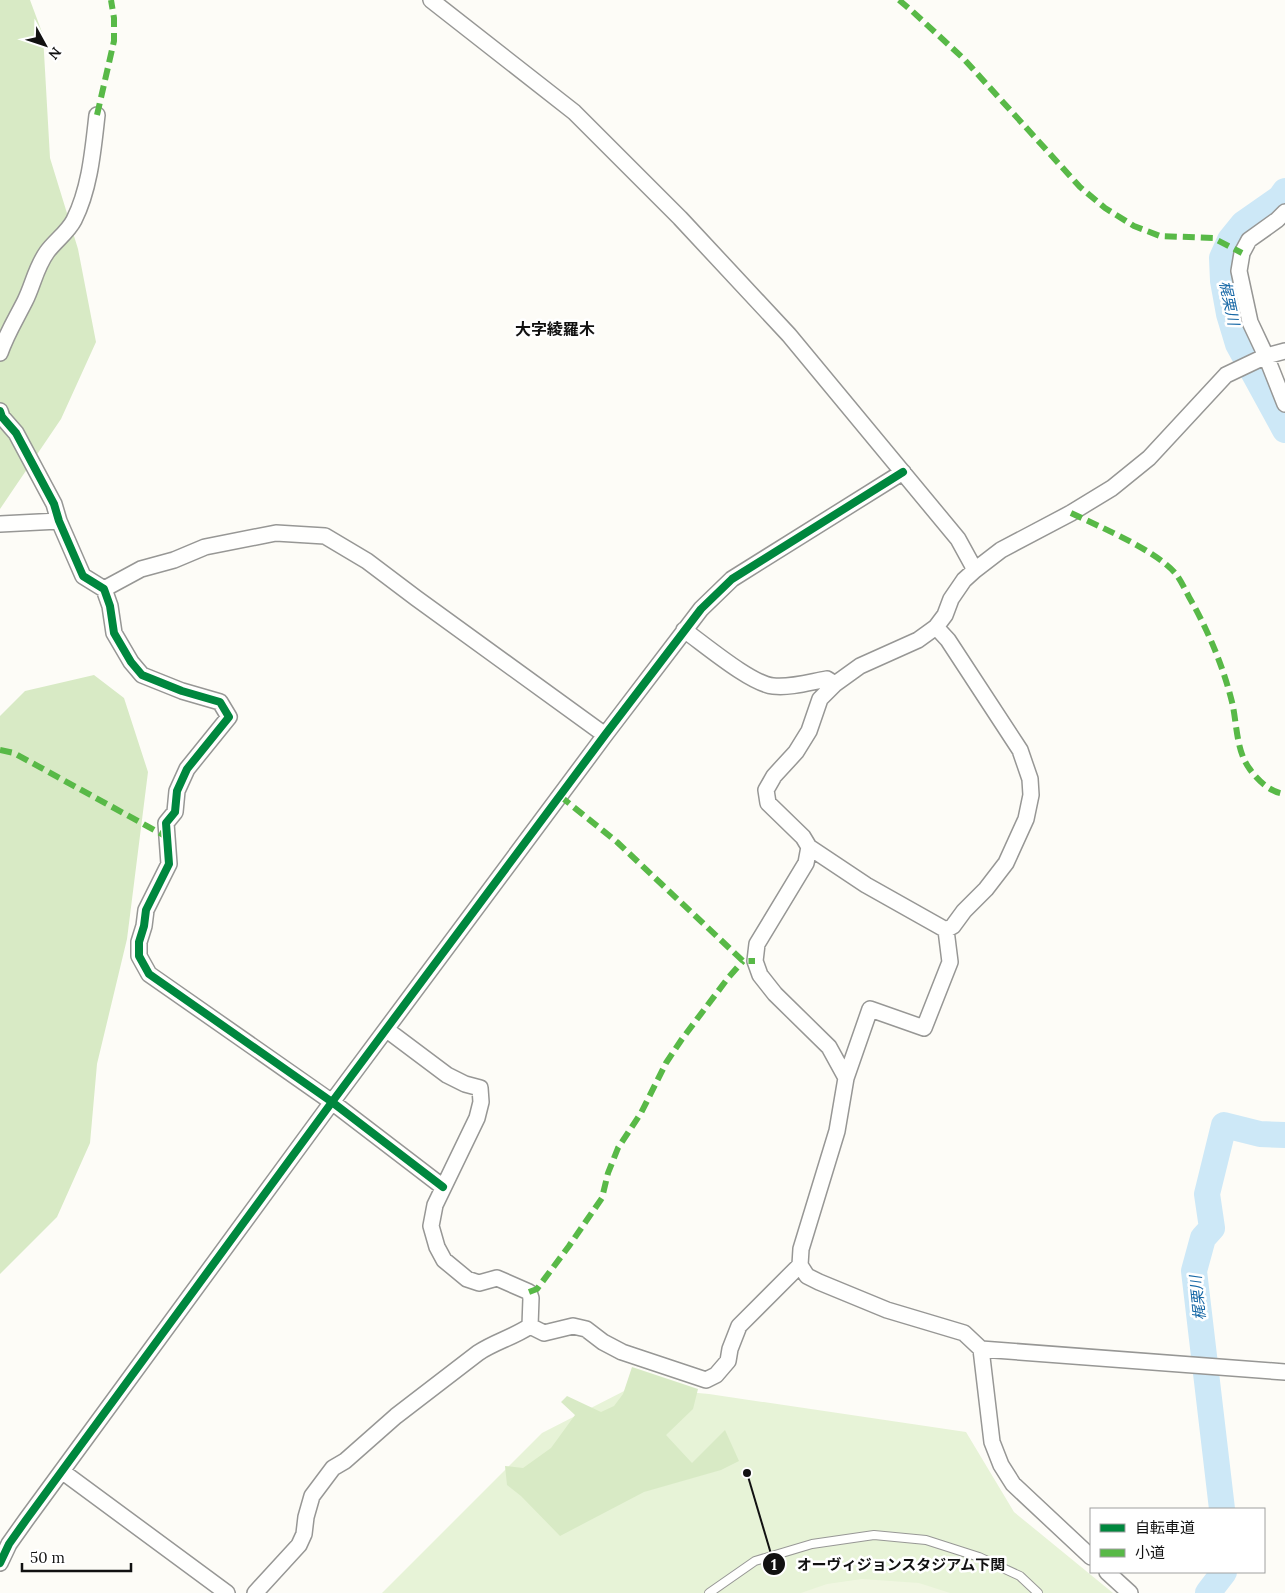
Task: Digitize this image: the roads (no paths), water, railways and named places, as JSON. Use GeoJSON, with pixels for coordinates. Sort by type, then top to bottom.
{"type":"FeatureCollection","features":[{"type":"Feature","properties":{"kind":"street"},"geometry":{"type":"LineString","coordinates":[[430,0],[574,112],[680,218],[789,335],[958,539],[975,570]]}},
{"type":"Feature","properties":{"kind":"street"},"geometry":{"type":"LineString","coordinates":[[0,353],[3,342],[25,300],[46,252],[73,222],[81,204],[93,151],[97,115]]}},
{"type":"Feature","properties":{"kind":"street"},"geometry":{"type":"LineString","coordinates":[[1285,212],[1249,240],[1242,253],[1239,271],[1250,322],[1263,357],[1285,404]]}},
{"type":"Feature","properties":{"kind":"street"},"geometry":{"type":"LineString","coordinates":[[946,930],[866,885],[809,847],[803,837],[768,803],[766,790],[774,776],[796,752],[809,731],[820,699],[835,684],[860,666],[918,640],[936,627],[964,580],[975,570],[1001,550],[1071,513],[1112,488],[1149,458],[1226,376],[1263,357],[1285,351]]}},
{"type":"Feature","properties":{"kind":"street"},"geometry":{"type":"LineString","coordinates":[[0,411],[16,433],[54,504],[59,521],[82,576],[104,589],[110,606],[114,633],[131,662],[142,675],[182,692],[220,702],[229,717],[187,768],[177,791],[175,812],[166,822],[169,864],[146,910],[139,942],[139,956],[149,974],[332,1102],[443,1187]]}},
{"type":"Feature","properties":{"kind":"street"},"geometry":{"type":"LineString","coordinates":[[0,1563],[9,1544],[26,1520],[63,1472],[332,1102],[701,609],[732,580],[903,472]]}},
{"type":"Feature","properties":{"kind":"street"},"geometry":{"type":"LineString","coordinates":[[0,524],[59,521]]}},
{"type":"Feature","properties":{"kind":"street"},"geometry":{"type":"LineString","coordinates":[[104,589],[141,569],[174,560],[205,546],[276,533],[325,536],[367,561],[605,735]]}},
{"type":"Feature","properties":{"kind":"street"},"geometry":{"type":"LineString","coordinates":[[936,627],[948,640],[1020,750],[1030,779],[1031,795],[1026,819],[1006,863],[986,889],[952,926],[946,930]]}},
{"type":"Feature","properties":{"kind":"street"},"geometry":{"type":"LineString","coordinates":[[684,630],[753,679],[772,686],[789,686],[827,679],[835,684]]}},
{"type":"Feature","properties":{"kind":"street"},"geometry":{"type":"LineString","coordinates":[[809,847],[806,863],[757,944],[755,961],[760,975],[775,994],[829,1047],[846,1078]]}},
{"type":"Feature","properties":{"kind":"street"},"geometry":{"type":"LineString","coordinates":[[946,930],[950,962],[924,1028],[870,1008],[846,1078],[837,1131],[801,1249],[800,1265],[807,1276],[886,1310],[964,1333],[981,1349],[1285,1372]]}},
{"type":"Feature","properties":{"kind":"street"},"geometry":{"type":"LineString","coordinates":[[387,1030],[446,1075],[465,1084],[480,1088],[481,1102],[477,1118],[443,1187],[435,1206],[431,1226],[437,1247],[444,1260],[467,1279],[480,1283],[497,1278],[529,1292],[531,1298],[530,1326]]}},
{"type":"Feature","properties":{"kind":"street"},"geometry":{"type":"LineString","coordinates":[[530,1326],[544,1333],[573,1326],[586,1329],[603,1342],[622,1352],[706,1380],[716,1375],[728,1362],[730,1349],[738,1326],[800,1265]]}},
{"type":"Feature","properties":{"kind":"street"},"geometry":{"type":"LineString","coordinates":[[255,1593],[298,1545],[304,1534],[306,1517],[312,1496],[333,1468],[345,1462],[396,1416],[478,1353],[490,1345],[523,1331],[530,1326]]}},
{"type":"Feature","properties":{"kind":"street"},"geometry":{"type":"LineString","coordinates":[[981,1349],[992,1442],[1001,1464],[1013,1484],[1090,1556]]}},
{"type":"Feature","properties":{"kind":"street"},"geometry":{"type":"LineString","coordinates":[[63,1472],[226,1593]]}},
{"type":"Feature","properties":{"kind":"street"},"geometry":{"type":"LineString","coordinates":[[1108,1573],[1130,1593]]}},
{"type":"Feature","properties":{"kind":"lane"},"geometry":{"type":"LineString","coordinates":[[709,1593],[755,1562],[812,1544],[874,1535],[926,1540],[979,1557],[1020,1576],[1038,1593]]}},
{"type":"Feature","properties":{"kind":"waterway","name":"梶栗川"},"geometry":{"type":"LineString","coordinates":[[1285,191],[1280,198],[1243,224],[1230,240],[1222,258],[1223,281],[1229,314],[1238,344],[1285,430]]}},
{"type":"Feature","properties":{"kind":"waterway","name":"梶栗川"},"geometry":{"type":"LineString","coordinates":[[1222,1508],[1194,1271],[1203,1238],[1212,1228],[1207,1194],[1224,1125],[1260,1134],[1285,1135]]}},
{"type":"Feature","properties":{"kind":"waterway","name":"梶栗川"},"geometry":{"type":"LineString","coordinates":[[1208,1593],[1223,1573]]}},
{"type":"Feature","properties":{"kind":"place","name":"オーヴィジョンスタジアム下関"},"geometry":{"type":"Point","coordinates":[747,1473]}},
{"type":"Feature","properties":{"kind":"district","name":"大字綾羅木"},"geometry":{"type":"Point","coordinates":[555,329]}}]}
